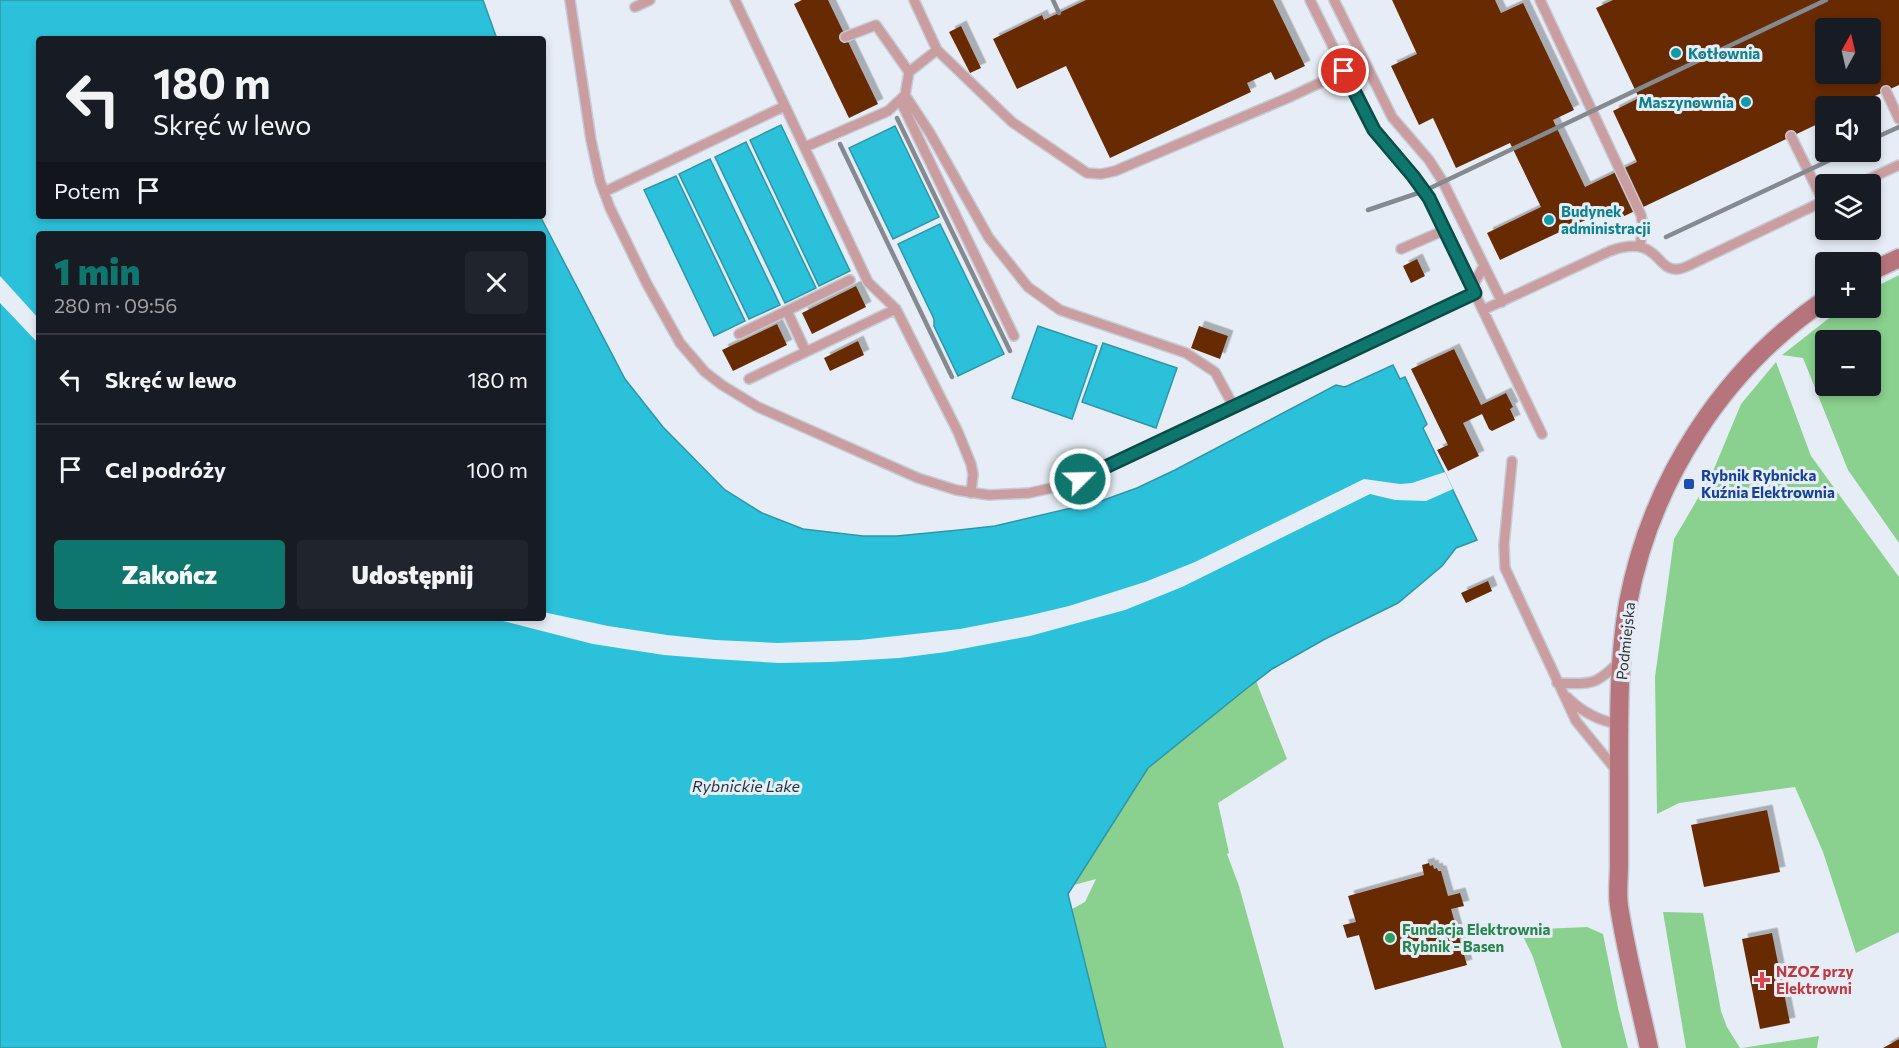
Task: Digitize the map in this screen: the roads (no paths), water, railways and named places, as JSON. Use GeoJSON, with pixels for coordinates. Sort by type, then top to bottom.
{"type":"FeatureCollection","features":[{"type":"Feature","properties":{"kind":"street"},"geometry":{"type":"LineString","coordinates":[[1881,267],[1899,258]]}},
{"type":"Feature","properties":{"kind":"street","name":"Podmiejska"},"geometry":{"type":"LineString","coordinates":[[1648,1048],[1619,904],[1619,724],[1622,660],[1635,572],[1653,518],[1679,462],[1711,411],[1754,359],[1791,324],[1815,307]]}},
{"type":"Feature","properties":{"kind":"lane"},"geometry":{"type":"LineString","coordinates":[[570,0],[591,140],[604,192],[646,284],[685,350],[705,372],[738,396],[796,425],[918,478],[972,493],[989,495],[1015,495],[1056,488],[1092,474],[1474,291],[1484,265]]}},
{"type":"Feature","properties":{"kind":"lane"},"geometry":{"type":"LineString","coordinates":[[635,7],[650,0]]}},
{"type":"Feature","properties":{"kind":"lane"},"geometry":{"type":"LineString","coordinates":[[735,0],[868,282],[896,309],[968,454],[973,474],[972,493]]}},
{"type":"Feature","properties":{"kind":"lane"},"geometry":{"type":"LineString","coordinates":[[914,0],[937,50],[1012,122],[1088,173],[1101,174],[1115,171],[1290,97],[1344,71]]}},
{"type":"Feature","properties":{"kind":"lane"},"geometry":{"type":"LineString","coordinates":[[1310,0],[1374,130],[1420,184],[1445,230],[1542,434]]}},
{"type":"Feature","properties":{"kind":"lane"},"geometry":{"type":"LineString","coordinates":[[1335,0],[1389,112],[1437,171],[1502,302]]}},
{"type":"Feature","properties":{"kind":"lane"},"geometry":{"type":"LineString","coordinates":[[1540,0],[1641,215],[1643,226],[1640,246]]}},
{"type":"Feature","properties":{"kind":"lane"},"geometry":{"type":"LineString","coordinates":[[845,37],[876,25],[909,72]]}},
{"type":"Feature","properties":{"kind":"lane"},"geometry":{"type":"LineString","coordinates":[[805,147],[888,111],[902,98],[909,72],[937,50]]}},
{"type":"Feature","properties":{"kind":"lane"},"geometry":{"type":"LineString","coordinates":[[1886,91],[1899,119]]}},
{"type":"Feature","properties":{"kind":"lane"},"geometry":{"type":"LineString","coordinates":[[902,98],[1014,336]]}},
{"type":"Feature","properties":{"kind":"lane"},"geometry":{"type":"LineString","coordinates":[[902,98],[930,133],[989,238],[1028,286],[1060,310],[1186,353],[1215,372],[1234,407]]}},
{"type":"Feature","properties":{"kind":"lane"},"geometry":{"type":"LineString","coordinates":[[604,192],[784,106]]}},
{"type":"Feature","properties":{"kind":"lane"},"geometry":{"type":"LineString","coordinates":[[1791,136],[1815,183]]}},
{"type":"Feature","properties":{"kind":"lane"},"geometry":{"type":"LineString","coordinates":[[1880,174],[1899,165]]}},
{"type":"Feature","properties":{"kind":"lane"},"geometry":{"type":"LineString","coordinates":[[1483,310],[1610,251],[1630,246],[1640,246],[1650,250],[1666,266],[1678,269],[1815,205]]}},
{"type":"Feature","properties":{"kind":"lane"},"geometry":{"type":"LineString","coordinates":[[1401,249],[1445,230]]}},
{"type":"Feature","properties":{"kind":"lane"},"geometry":{"type":"LineString","coordinates":[[739,334],[850,280]]}},
{"type":"Feature","properties":{"kind":"lane"},"geometry":{"type":"LineString","coordinates":[[749,380],[896,309]]}},
{"type":"Feature","properties":{"kind":"lane"},"geometry":{"type":"LineString","coordinates":[[787,311],[806,352]]}},
{"type":"Feature","properties":{"kind":"lane"},"geometry":{"type":"LineString","coordinates":[[1512,461],[1504,545],[1505,568],[1576,721],[1619,772]]}},
{"type":"Feature","properties":{"kind":"lane"},"geometry":{"type":"LineString","coordinates":[[1559,687],[1596,682],[1622,660]]}},
{"type":"Feature","properties":{"kind":"lane"},"geometry":{"type":"LineString","coordinates":[[1559,687],[1584,712],[1603,721],[1619,724]]}},
{"type":"Feature","properties":{"kind":"water","name":"Rybnickie Lake"},"geometry":{"type":"Polygon","coordinates":[[[0,0],[483,0],[496,36],[36,36],[36,219],[542,219],[625,379],[663,427],[725,490],[762,513],[803,529],[863,536],[897,536],[995,526],[1101,501],[1137,488],[1175,470],[1336,385],[1345,387],[1393,365],[1400,379],[1405,377],[1427,424],[1423,428],[1477,540],[1456,548],[1442,566],[1398,603],[1325,639],[1272,669],[1148,768],[1068,894],[1106,1048],[0,1048],[0,0]]]}},
{"type":"Feature","properties":{"kind":"water"},"geometry":{"type":"Polygon","coordinates":[[[781,125],[850,271],[819,286],[750,140],[781,125]]]}},
{"type":"Feature","properties":{"kind":"water"},"geometry":{"type":"Polygon","coordinates":[[[895,126],[939,217],[893,239],[849,148],[895,126]]]}},
{"type":"Feature","properties":{"kind":"water"},"geometry":{"type":"Polygon","coordinates":[[[746,142],[816,288],[785,303],[715,157],[746,142]]]}},
{"type":"Feature","properties":{"kind":"water"},"geometry":{"type":"Polygon","coordinates":[[[710,159],[780,305],[749,319],[679,174],[710,159]]]}},
{"type":"Feature","properties":{"kind":"water"},"geometry":{"type":"Polygon","coordinates":[[[676,176],[745,321],[714,336],[644,190],[676,176]]]}},
{"type":"Feature","properties":{"kind":"water"},"geometry":{"type":"Polygon","coordinates":[[[940,224],[1004,354],[958,376],[898,244],[940,224]]]}},
{"type":"Feature","properties":{"kind":"water"},"geometry":{"type":"Polygon","coordinates":[[[1038,326],[1097,346],[1072,419],[1012,398],[1038,326]]]}},
{"type":"Feature","properties":{"kind":"water"},"geometry":{"type":"Polygon","coordinates":[[[1103,343],[1177,368],[1156,428],[1082,402],[1103,343]]]}},
{"type":"Feature","properties":{"kind":"railway"},"geometry":{"type":"LineString","coordinates":[[1053,0],[1059,13]]}},
{"type":"Feature","properties":{"kind":"railway"},"geometry":{"type":"LineString","coordinates":[[1368,210],[1424,191],[1826,0]]}},
{"type":"Feature","properties":{"kind":"railway"},"geometry":{"type":"LineString","coordinates":[[897,118],[1010,351]]}},
{"type":"Feature","properties":{"kind":"railway"},"geometry":{"type":"LineString","coordinates":[[1881,135],[1899,127]]}},
{"type":"Feature","properties":{"kind":"railway"},"geometry":{"type":"LineString","coordinates":[[840,144],[952,377]]}},
{"type":"Feature","properties":{"kind":"railway"},"geometry":{"type":"LineString","coordinates":[[1666,237],[1826,162]]}},
{"type":"Feature","properties":{"kind":"place","name":"Kotłownia"},"geometry":{"type":"Point","coordinates":[1676,53]}},
{"type":"Feature","properties":{"kind":"place","name":"Maszynownia"},"geometry":{"type":"Point","coordinates":[1746,102]}},
{"type":"Feature","properties":{"kind":"place","name":"Budynek administracji"},"geometry":{"type":"Point","coordinates":[1549,220]}},
{"type":"Feature","properties":{"kind":"place","name":"Rybnik Rybnicka Kuźnia Elektrownia"},"geometry":{"type":"Point","coordinates":[1689,484]}},
{"type":"Feature","properties":{"kind":"place","name":"Fundacja Elektrownia Rybnik - Basen"},"geometry":{"type":"Point","coordinates":[1390,938]}},
{"type":"Feature","properties":{"kind":"place","name":"NZOZ przy Elektrowni"},"geometry":{"type":"Point","coordinates":[1762,980]}}]}
